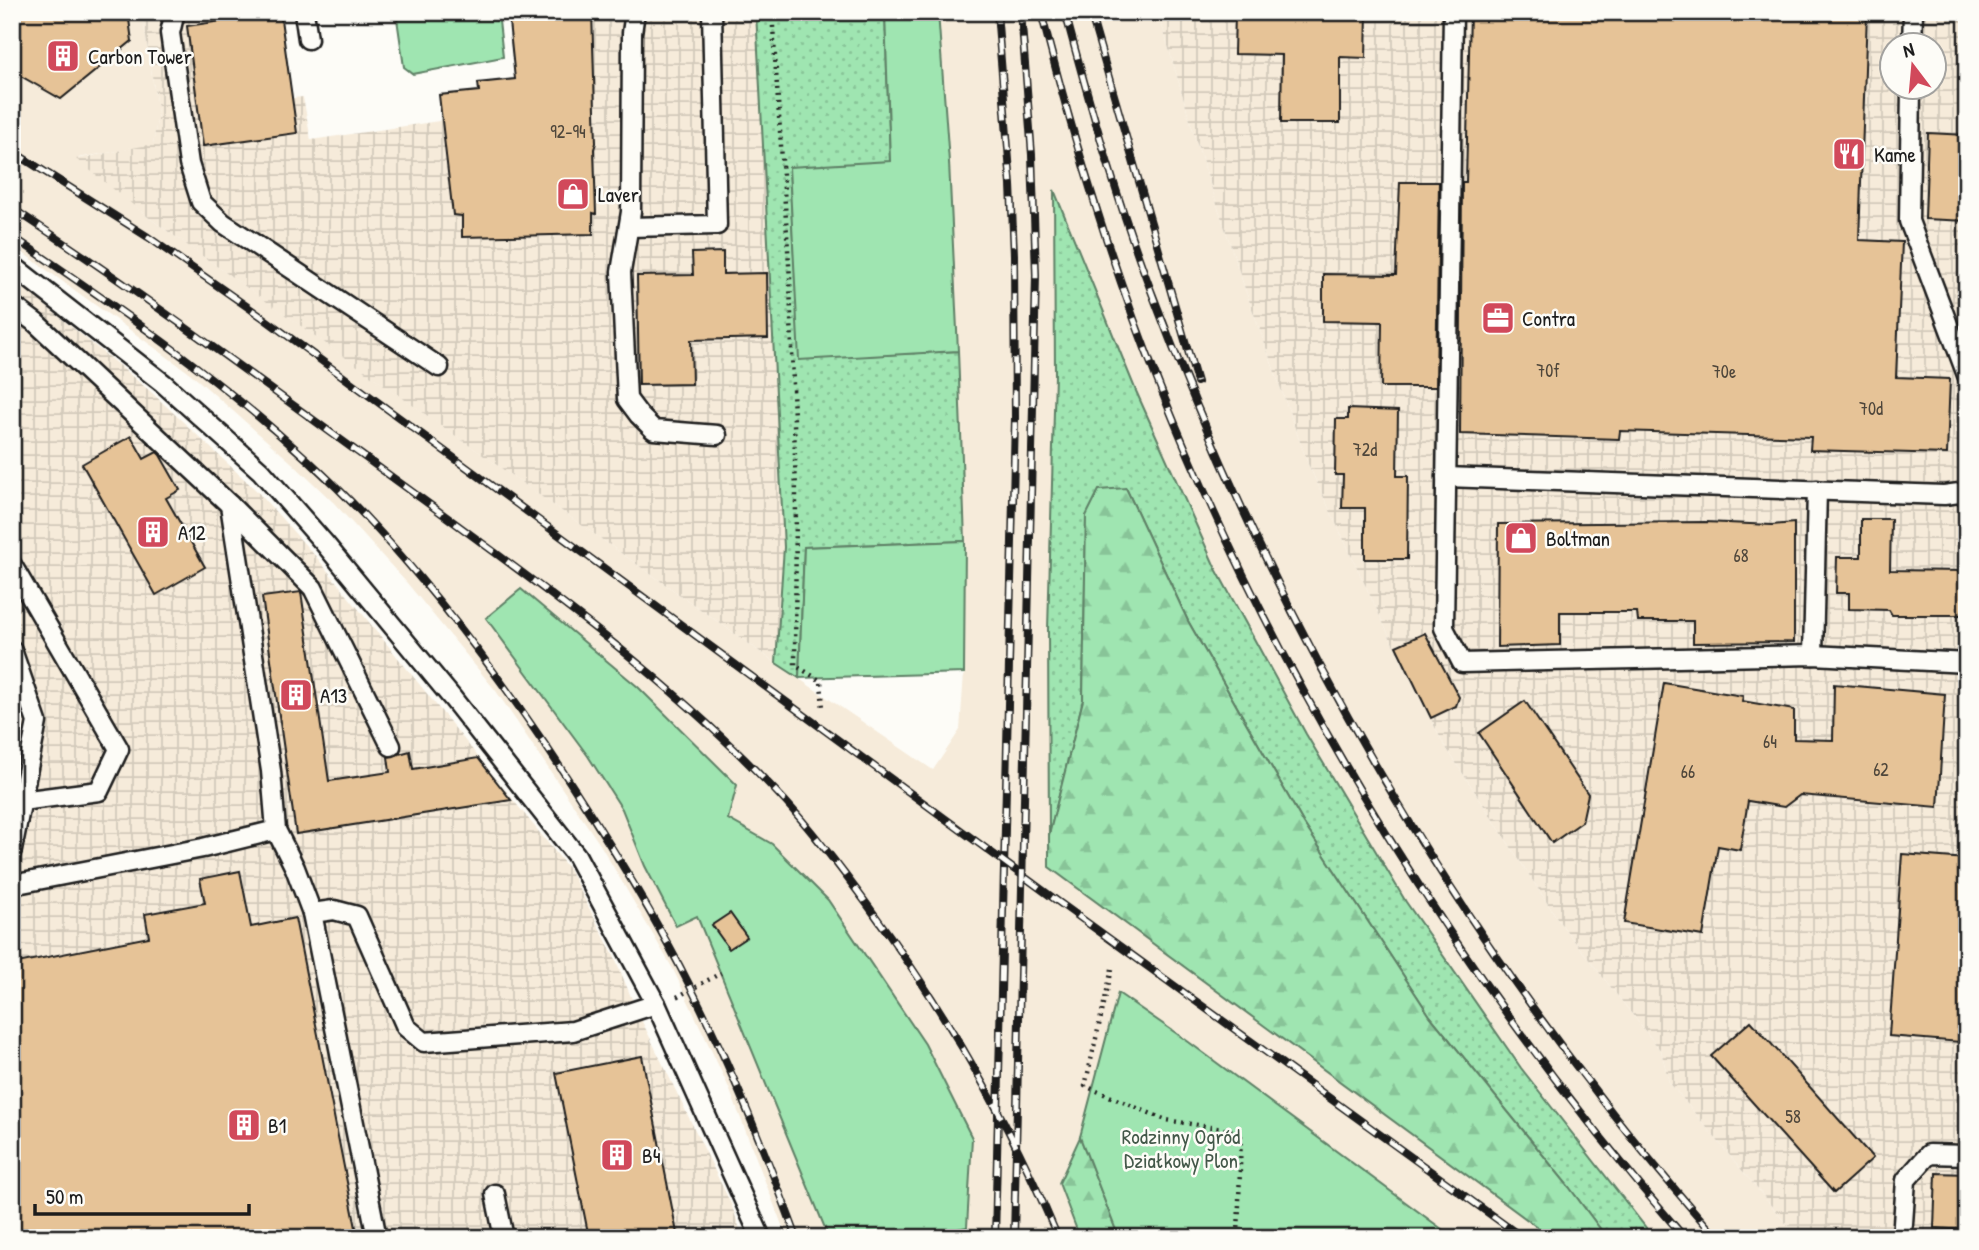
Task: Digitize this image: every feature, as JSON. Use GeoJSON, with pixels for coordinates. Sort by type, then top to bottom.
{"type":"FeatureCollection","features":[{"type":"Feature","properties":{"kind":"lane"},"geometry":{"type":"LineString","coordinates":[[175,12],[170,33],[189,164],[201,202],[223,223],[439,367]]}},
{"type":"Feature","properties":{"kind":"lane"},"geometry":{"type":"LineString","coordinates":[[304,12],[308,39]]}},
{"type":"Feature","properties":{"kind":"lane"},"geometry":{"type":"LineString","coordinates":[[635,12],[632,33],[631,212],[621,272],[627,399],[654,430],[717,435]]}},
{"type":"Feature","properties":{"kind":"lane"},"geometry":{"type":"LineString","coordinates":[[629,227],[717,225],[712,12]]}},
{"type":"Feature","properties":{"kind":"lane"},"geometry":{"type":"LineString","coordinates":[[1453,12],[1444,628],[1462,663],[1813,655],[1967,663]]}},
{"type":"Feature","properties":{"kind":"lane"},"geometry":{"type":"LineString","coordinates":[[1912,32],[1913,12]]}},
{"type":"Feature","properties":{"kind":"lane"},"geometry":{"type":"LineString","coordinates":[[1911,102],[1909,221],[1967,374]]}},
{"type":"Feature","properties":{"kind":"lane"},"geometry":{"type":"LineString","coordinates":[[12,265],[163,383],[261,471],[453,699],[576,855],[656,1004],[761,1238]]}},
{"type":"Feature","properties":{"kind":"lane"},"geometry":{"type":"LineString","coordinates":[[12,305],[36,323],[230,505],[313,588],[391,746]]}},
{"type":"Feature","properties":{"kind":"lane"},"geometry":{"type":"LineString","coordinates":[[1446,477],[1944,495],[1967,492]]}},
{"type":"Feature","properties":{"kind":"lane"},"geometry":{"type":"LineString","coordinates":[[1813,655],[1817,490]]}},
{"type":"Feature","properties":{"kind":"lane"},"geometry":{"type":"LineString","coordinates":[[230,505],[271,771],[276,830],[295,868],[312,913],[377,1238]]}},
{"type":"Feature","properties":{"kind":"lane"},"geometry":{"type":"LineString","coordinates":[[12,565],[119,749],[99,791],[21,801]]}},
{"type":"Feature","properties":{"kind":"lane"},"geometry":{"type":"LineString","coordinates":[[12,650],[37,722],[12,850]]}},
{"type":"Feature","properties":{"kind":"lane"},"geometry":{"type":"LineString","coordinates":[[12,884],[203,848],[276,830]]}},
{"type":"Feature","properties":{"kind":"lane"},"geometry":{"type":"LineString","coordinates":[[312,913],[334,910],[356,916],[406,1027],[424,1042],[573,1031],[656,1004]]}},
{"type":"Feature","properties":{"kind":"lane"},"geometry":{"type":"LineString","coordinates":[[1902,1238],[1906,1180],[1929,1154],[1967,1155]]}},
{"type":"Feature","properties":{"kind":"lane"},"geometry":{"type":"LineString","coordinates":[[495,1194],[504,1238]]}},
{"type":"Feature","properties":{"kind":"path"},"geometry":{"type":"LineString","coordinates":[[772,12],[790,279],[796,494],[795,665],[821,681],[822,709]]}},
{"type":"Feature","properties":{"kind":"path"},"geometry":{"type":"LineString","coordinates":[[1112,969],[1085,1086],[1166,1120],[1241,1132],[1238,1238]]}},
{"type":"Feature","properties":{"kind":"path"},"geometry":{"type":"LineString","coordinates":[[679,996],[721,973]]}},
{"type":"Feature","properties":{"kind":"shaded area"},"geometry":{"type":"Polygon","coordinates":[[[12,12],[142,12],[158,114],[153,145],[78,158],[148,217],[776,663],[933,770],[960,730],[964,673],[965,541],[949,162],[938,12],[1158,12],[1197,144],[1246,292],[1308,464],[1443,743],[1561,924],[1661,1051],[1669,1082],[1798,1238],[1654,1238],[1521,1068],[1406,902],[1306,734],[1129,416],[1093,879],[1583,1238],[1454,1238],[1119,993],[1080,1137],[1119,1238],[913,1238],[967,1227],[972,1138],[925,1044],[855,940],[837,1238],[787,1238],[729,1088],[673,969],[601,846],[496,691],[407,583],[334,503],[291,462],[191,374],[12,245],[12,12]]]}},
{"type":"Feature","properties":{"kind":"shaded area"},"geometry":{"type":"Polygon","coordinates":[[[142,12],[280,12],[293,98],[303,97],[311,140],[518,108],[508,12],[756,12],[784,547],[776,663],[148,217],[76,159],[153,144],[158,114],[142,12]]]}},
{"type":"Feature","properties":{"kind":"shaded area"},"geometry":{"type":"Polygon","coordinates":[[[1158,12],[1967,12],[1967,1238],[1798,1238],[1669,1082],[1661,1051],[1561,924],[1443,743],[1308,464],[1246,292],[1197,144],[1158,12]]]}},
{"type":"Feature","properties":{"kind":"shaded area"},"geometry":{"type":"Polygon","coordinates":[[[12,278],[150,391],[256,490],[318,559],[569,869],[614,956],[637,1011],[732,1206],[743,1238],[12,1238],[12,278]]]}},
{"type":"Feature","properties":{"kind":"green space"},"geometry":{"type":"Polygon","coordinates":[[[396,12],[498,12],[503,57],[413,74],[404,67],[396,12]]]}},
{"type":"Feature","properties":{"kind":"green space"},"geometry":{"type":"Polygon","coordinates":[[[756,12],[885,12],[890,162],[789,168],[800,359],[958,351],[965,541],[804,547],[799,678],[776,663],[784,547],[756,12]]]}},
{"type":"Feature","properties":{"kind":"green space"},"geometry":{"type":"Polygon","coordinates":[[[885,12],[938,12],[949,162],[958,351],[799,360],[789,167],[890,161],[885,12]]]}},
{"type":"Feature","properties":{"kind":"green space"},"geometry":{"type":"Polygon","coordinates":[[[1054,190],[1136,391],[1215,567],[1306,734],[1406,902],[1521,1068],[1654,1238],[1607,1238],[1430,1016],[1304,824],[1188,621],[1126,488],[1086,516],[1083,700],[1049,835],[1048,630],[1055,374],[1054,190]]]}},
{"type":"Feature","properties":{"kind":"green space"},"geometry":{"type":"Polygon","coordinates":[[[1126,488],[1188,621],[1304,824],[1430,1016],[1607,1238],[1552,1238],[1049,867],[1049,835],[1083,700],[1086,516],[1099,490],[1126,488]]]}},
{"type":"Feature","properties":{"kind":"green space"},"geometry":{"type":"Polygon","coordinates":[[[965,541],[964,673],[799,678],[804,547],[965,541]]]}},
{"type":"Feature","properties":{"kind":"green space"},"geometry":{"type":"Polygon","coordinates":[[[521,589],[638,687],[737,785],[728,819],[772,844],[828,900],[925,1044],[972,1138],[967,1227],[913,1238],[829,1238],[697,916],[676,926],[645,866],[622,809],[588,756],[486,618],[521,589]]]}},
{"type":"Feature","properties":{"kind":"green space","name":"Rodzinny Ogród Działkowy Plon"},"geometry":{"type":"Polygon","coordinates":[[[1118,993],[1454,1238],[1119,1238],[1080,1137],[1118,993]]]}},
{"type":"Feature","properties":{"kind":"green space"},"geometry":{"type":"Polygon","coordinates":[[[1080,1137],[1119,1238],[1080,1238],[1059,1183],[1080,1137]]]}},
{"type":"Feature","properties":{"kind":"building","name":"Carbon Tower"},"geometry":{"type":"Polygon","coordinates":[[[12,12],[128,12],[132,41],[61,99],[12,71],[12,12]]]}},
{"type":"Feature","properties":{"kind":"building"},"geometry":{"type":"Polygon","coordinates":[[[243,12],[280,12],[297,133],[203,146],[187,26],[243,18],[243,12]]]}},
{"type":"Feature","properties":{"kind":"building"},"geometry":{"type":"Polygon","coordinates":[[[508,12],[592,12],[596,143],[596,214],[593,213],[593,234],[462,237],[462,216],[453,215],[439,95],[479,91],[478,83],[515,79],[508,12]]]}},
{"type":"Feature","properties":{"kind":"building"},"geometry":{"type":"Polygon","coordinates":[[[1235,12],[1367,12],[1366,58],[1340,57],[1340,123],[1281,123],[1282,55],[1234,54],[1235,12]]]}},
{"type":"Feature","properties":{"kind":"building"},"geometry":{"type":"Polygon","coordinates":[[[1470,12],[1867,12],[1859,240],[1902,242],[1896,377],[1950,379],[1947,454],[1810,450],[1811,437],[1620,431],[1619,439],[1460,434],[1462,182],[1466,182],[1470,12]]]}},
{"type":"Feature","properties":{"kind":"building"},"geometry":{"type":"Polygon","coordinates":[[[1928,133],[1967,135],[1967,221],[1925,219],[1928,133]]]}},
{"type":"Feature","properties":{"kind":"building"},"geometry":{"type":"Polygon","coordinates":[[[1400,182],[1439,182],[1436,387],[1381,387],[1382,322],[1323,321],[1323,274],[1396,275],[1400,182]]]}},
{"type":"Feature","properties":{"kind":"building"},"geometry":{"type":"Polygon","coordinates":[[[723,252],[723,274],[767,273],[768,338],[691,340],[692,384],[639,385],[637,276],[693,275],[692,253],[723,252]]]}},
{"type":"Feature","properties":{"kind":"building"},"geometry":{"type":"Polygon","coordinates":[[[1348,409],[1398,411],[1397,476],[1408,476],[1407,559],[1365,559],[1365,508],[1342,508],[1343,475],[1335,475],[1336,419],[1348,419],[1348,409]]]}},
{"type":"Feature","properties":{"kind":"building","name":"A12"},"geometry":{"type":"Polygon","coordinates":[[[131,436],[144,459],[157,452],[160,455],[180,490],[166,498],[205,567],[156,595],[82,464],[131,436]]]}},
{"type":"Feature","properties":{"kind":"building"},"geometry":{"type":"Polygon","coordinates":[[[1861,519],[1891,519],[1890,570],[1964,571],[1967,596],[1961,615],[1892,615],[1889,610],[1849,609],[1849,593],[1836,593],[1837,557],[1861,557],[1861,519]]]}},
{"type":"Feature","properties":{"kind":"building"},"geometry":{"type":"Polygon","coordinates":[[[1705,522],[1772,525],[1794,523],[1794,642],[1693,643],[1693,621],[1638,621],[1637,612],[1560,612],[1560,645],[1497,647],[1498,524],[1705,522]]]}},
{"type":"Feature","properties":{"kind":"building"},"geometry":{"type":"Polygon","coordinates":[[[301,592],[329,781],[390,772],[388,757],[410,751],[413,769],[478,758],[511,800],[296,834],[262,597],[301,592]]]}},
{"type":"Feature","properties":{"kind":"building"},"geometry":{"type":"Polygon","coordinates":[[[1425,633],[1459,697],[1456,706],[1431,718],[1396,646],[1425,633]]]}},
{"type":"Feature","properties":{"kind":"building"},"geometry":{"type":"Polygon","coordinates":[[[1664,683],[1743,696],[1742,701],[1794,710],[1794,739],[1833,740],[1834,684],[1945,694],[1938,807],[1800,795],[1784,807],[1748,801],[1740,850],[1718,846],[1703,936],[1624,923],[1664,683]]]}},
{"type":"Feature","properties":{"kind":"building"},"geometry":{"type":"Polygon","coordinates":[[[1525,701],[1588,794],[1582,822],[1552,843],[1479,733],[1525,701]]]}},
{"type":"Feature","properties":{"kind":"building"},"geometry":{"type":"Polygon","coordinates":[[[1902,854],[1967,859],[1967,951],[1960,1042],[1889,1036],[1902,854]]]}},
{"type":"Feature","properties":{"kind":"building"},"geometry":{"type":"Polygon","coordinates":[[[240,871],[251,927],[295,918],[358,1238],[12,1238],[12,964],[149,937],[145,914],[205,903],[200,879],[240,871]]]}},
{"type":"Feature","properties":{"kind":"building"},"geometry":{"type":"Polygon","coordinates":[[[730,913],[747,937],[729,949],[712,925],[730,913]]]}},
{"type":"Feature","properties":{"kind":"building"},"geometry":{"type":"Polygon","coordinates":[[[1751,1021],[1873,1158],[1834,1193],[1711,1056],[1751,1021]]]}},
{"type":"Feature","properties":{"kind":"building","name":"B4"},"geometry":{"type":"Polygon","coordinates":[[[642,1056],[678,1238],[589,1238],[556,1073],[642,1056]]]}},
{"type":"Feature","properties":{"kind":"building"},"geometry":{"type":"Polygon","coordinates":[[[1936,1173],[1967,1174],[1967,1230],[1934,1228],[1936,1173]]]}},
{"type":"Feature","properties":{"kind":"railway"},"geometry":{"type":"LineString","coordinates":[[995,1238],[1015,418],[1011,185],[997,12]]}},
{"type":"Feature","properties":{"kind":"railway"},"geometry":{"type":"LineString","coordinates":[[1014,1238],[1036,275],[1032,155],[1021,12]]}},
{"type":"Feature","properties":{"kind":"railway"},"geometry":{"type":"LineString","coordinates":[[1041,12],[1066,107],[1125,295],[1209,503],[1264,616],[1323,726],[1387,835],[1455,940],[1604,1142],[1685,1238]]}},
{"type":"Feature","properties":{"kind":"railway"},"geometry":{"type":"LineString","coordinates":[[1065,12],[1126,220],[1193,396],[1239,502],[1344,710],[1402,810],[1464,908],[1530,1004],[1628,1133],[1717,1238]]}},
{"type":"Feature","properties":{"kind":"railway"},"geometry":{"type":"LineString","coordinates":[[1090,12],[1197,382]]}},
{"type":"Feature","properties":{"kind":"railway"},"geometry":{"type":"LineString","coordinates":[[12,151],[148,237],[262,317],[1060,903],[1523,1238]]}},
{"type":"Feature","properties":{"kind":"railway"},"geometry":{"type":"LineString","coordinates":[[12,208],[194,334],[535,582],[640,665],[739,753],[818,839],[923,985],[996,1108],[1058,1238]]}},
{"type":"Feature","properties":{"kind":"railway"},"geometry":{"type":"LineString","coordinates":[[12,236],[196,366],[283,437],[364,515],[460,627],[566,776],[659,928],[708,1022],[735,1082],[797,1238]]}},
{"type":"Feature","properties":{"kind":"place","name":"Carbon Tower"},"geometry":{"type":"Point","coordinates":[63,56]}},
{"type":"Feature","properties":{"kind":"place","name":"Kame"},"geometry":{"type":"Point","coordinates":[1849,154]}},
{"type":"Feature","properties":{"kind":"place","name":"Laver"},"geometry":{"type":"Point","coordinates":[573,194]}},
{"type":"Feature","properties":{"kind":"place","name":"Contra"},"geometry":{"type":"Point","coordinates":[1498,318]}},
{"type":"Feature","properties":{"kind":"place","name":"A12"},"geometry":{"type":"Point","coordinates":[153,532]}},
{"type":"Feature","properties":{"kind":"place","name":"Boltman"},"geometry":{"type":"Point","coordinates":[1521,538]}},
{"type":"Feature","properties":{"kind":"place","name":"A13"},"geometry":{"type":"Point","coordinates":[296,695]}},
{"type":"Feature","properties":{"kind":"place","name":"B1"},"geometry":{"type":"Point","coordinates":[244,1125]}},
{"type":"Feature","properties":{"kind":"place","name":"B4"},"geometry":{"type":"Point","coordinates":[617,1155]}}]}
